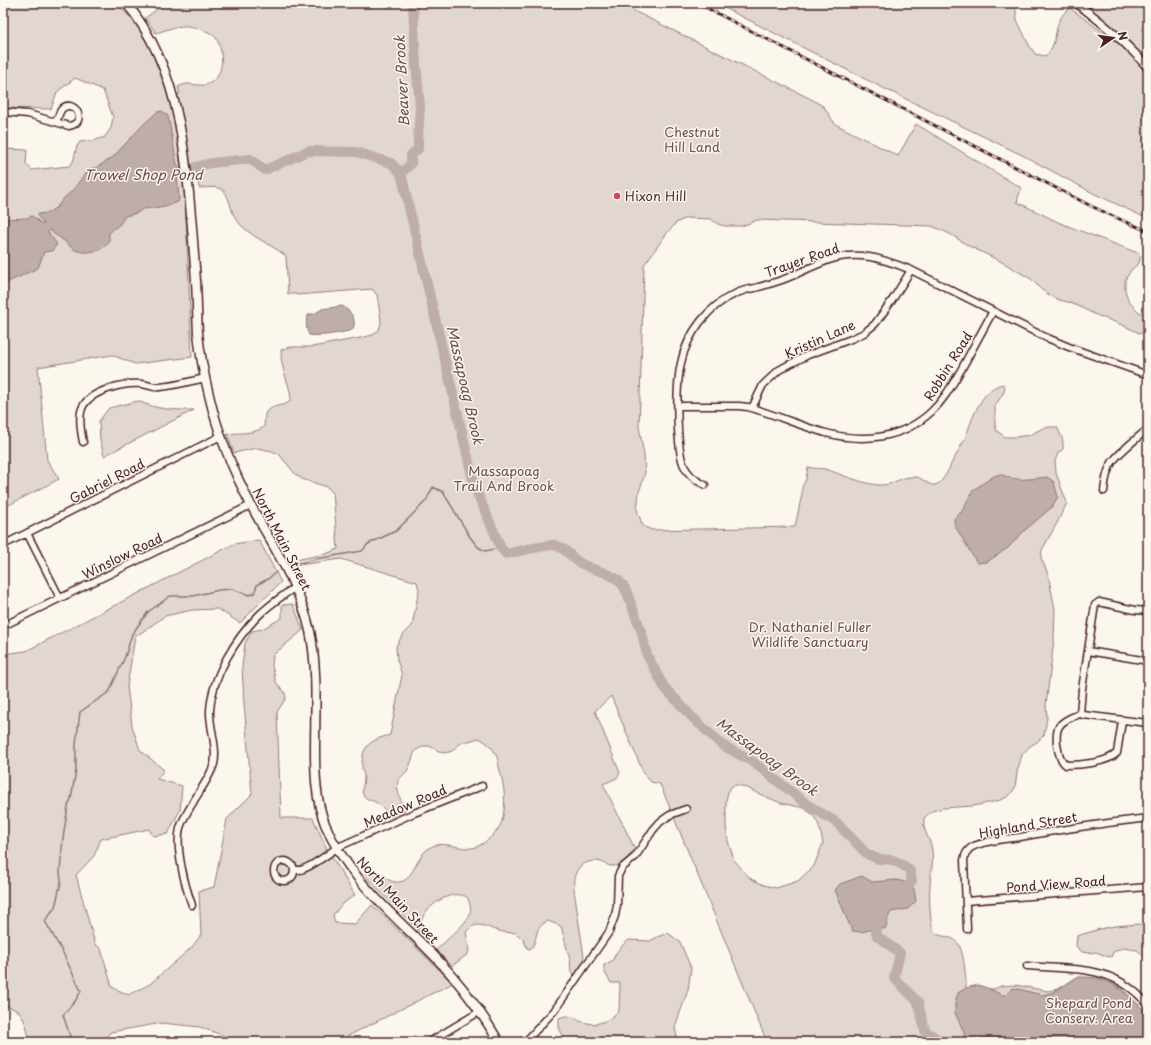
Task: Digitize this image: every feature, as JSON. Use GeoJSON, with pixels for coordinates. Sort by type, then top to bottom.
{"type":"FeatureCollection","features":[{"type":"Feature","properties":{"kind":"main road","name":"North Main Street"},"geometry":{"type":"LineString","coordinates":[[126,3],[149,34],[161,58],[169,81],[183,142],[191,206],[198,334],[208,393],[227,454],[251,505],[295,587],[306,616],[312,641],[314,669],[315,772],[320,810],[324,824],[336,848],[343,858],[371,892],[450,973],[499,1042]]}},
{"type":"Feature","properties":{"kind":"street"},"geometry":{"type":"LineString","coordinates":[[1076,3],[1108,28],[1133,51],[1148,68]]}},
{"type":"Feature","properties":{"kind":"street"},"geometry":{"type":"LineString","coordinates":[[3,112],[28,114],[56,122]]}},
{"type":"Feature","properties":{"kind":"street","name":"Trayer Road"},"geometry":{"type":"LineString","coordinates":[[705,485],[689,475],[683,464],[680,450],[678,421],[679,376],[681,362],[685,348],[695,330],[715,306],[737,293],[774,283],[829,260],[845,256],[859,255],[881,259],[911,270],[1055,341],[1148,375]]}},
{"type":"Feature","properties":{"kind":"street","name":"Kristin Lane"},"geometry":{"type":"LineString","coordinates":[[752,408],[763,385],[779,370],[808,355],[864,333],[875,324],[911,270]]}},
{"type":"Feature","properties":{"kind":"street","name":"Robbin Road"},"geometry":{"type":"LineString","coordinates":[[678,406],[739,406],[752,408],[825,433],[857,439],[901,431],[931,413],[942,400],[952,386],[993,311]]}},
{"type":"Feature","properties":{"kind":"street"},"geometry":{"type":"LineString","coordinates":[[83,442],[80,428],[80,413],[85,401],[97,393],[126,384],[143,384],[158,388],[205,378]]}},
{"type":"Feature","properties":{"kind":"street"},"geometry":{"type":"LineString","coordinates":[[1104,491],[1105,481],[1113,462],[1148,428]]}},
{"type":"Feature","properties":{"kind":"street","name":"Gabriel Road"},"geometry":{"type":"LineString","coordinates":[[3,545],[221,436]]}},
{"type":"Feature","properties":{"kind":"street","name":"Winslow Road"},"geometry":{"type":"LineString","coordinates":[[3,626],[251,505]]}},
{"type":"Feature","properties":{"kind":"street"},"geometry":{"type":"LineString","coordinates":[[27,533],[60,598]]}},
{"type":"Feature","properties":{"kind":"street"},"geometry":{"type":"LineString","coordinates":[[192,905],[186,886],[178,840],[185,816],[211,772],[214,764],[215,753],[210,711],[216,683],[228,656],[244,632],[260,614],[295,587]]}},
{"type":"Feature","properties":{"kind":"street"},"geometry":{"type":"LineString","coordinates":[[1080,714],[1082,689],[1095,605],[1099,602],[1135,610],[1148,611]]}},
{"type":"Feature","properties":{"kind":"street"},"geometry":{"type":"LineString","coordinates":[[1088,651],[1148,661]]}},
{"type":"Feature","properties":{"kind":"street"},"geometry":{"type":"LineString","coordinates":[[1122,721],[1116,753],[1110,758],[1082,764],[1066,765],[1063,762],[1058,750],[1057,734],[1059,726],[1063,722],[1080,714],[1122,721],[1148,723]]}},
{"type":"Feature","properties":{"kind":"street","name":"Meadow Road"},"geometry":{"type":"LineString","coordinates":[[294,869],[304,869],[336,848],[414,813],[482,786]]}},
{"type":"Feature","properties":{"kind":"street"},"geometry":{"type":"LineString","coordinates":[[525,1042],[554,1011],[609,932],[615,916],[618,876],[622,868],[635,857],[653,830],[661,821],[670,815],[686,809]]}},
{"type":"Feature","properties":{"kind":"street","name":"Highland Street"},"geometry":{"type":"LineString","coordinates":[[967,929],[964,860],[967,852],[973,847],[988,842],[1148,818]]}},
{"type":"Feature","properties":{"kind":"street","name":"Pond View Road"},"geometry":{"type":"LineString","coordinates":[[966,901],[1148,887]]}},
{"type":"Feature","properties":{"kind":"street"},"geometry":{"type":"LineString","coordinates":[[1027,966],[1075,969],[1107,975],[1119,980],[1134,990],[1148,1005]]}},
{"type":"Feature","properties":{"kind":"street"},"geometry":{"type":"LineString","coordinates":[[429,1042],[479,1012]]}},
{"type":"Feature","properties":{"kind":"green space"},"geometry":{"type":"Polygon","coordinates":[[[3,3],[116,3],[146,34],[169,95],[180,94],[178,87],[185,84],[204,85],[210,83],[220,72],[222,60],[220,48],[216,38],[204,30],[180,26],[156,33],[145,18],[166,3],[618,3],[813,100],[824,107],[835,124],[898,156],[916,124],[1021,188],[1017,202],[1060,223],[1138,253],[1141,256],[1139,263],[1131,270],[1125,280],[1125,290],[1129,302],[1139,312],[1148,315],[1148,337],[1051,296],[1042,290],[1031,279],[1002,262],[969,246],[950,234],[932,226],[757,220],[742,226],[725,226],[718,224],[711,219],[686,218],[676,223],[644,265],[639,427],[644,455],[645,473],[639,492],[637,510],[642,524],[652,530],[795,527],[802,494],[802,487],[806,479],[808,467],[825,469],[869,484],[883,485],[910,477],[915,477],[930,484],[936,485],[947,473],[983,398],[995,387],[1003,384],[1005,387],[1004,392],[995,406],[995,425],[997,431],[1005,437],[1015,437],[1030,435],[1043,428],[1057,427],[1062,438],[1063,449],[1058,453],[1055,461],[1056,473],[1067,503],[1042,550],[1041,558],[1048,574],[1055,609],[1054,639],[1046,705],[1047,718],[1044,735],[1030,746],[1022,755],[1017,772],[1015,788],[1009,796],[998,801],[973,806],[943,808],[932,811],[924,818],[924,827],[931,844],[932,855],[930,882],[931,922],[936,933],[953,939],[959,945],[964,963],[966,988],[994,989],[1001,986],[1015,985],[1048,991],[1058,989],[1081,977],[1098,979],[1111,983],[1122,989],[1148,1014],[1148,1042],[767,1042],[660,784],[651,782],[644,774],[611,696],[595,711],[620,773],[617,778],[603,784],[635,849],[618,865],[611,866],[593,861],[583,864],[576,872],[574,885],[584,958],[582,964],[575,974],[571,973],[570,960],[561,926],[548,921],[540,927],[533,946],[530,949],[527,948],[524,941],[516,933],[501,932],[478,925],[474,926],[466,932],[469,949],[468,954],[452,966],[436,950],[465,922],[471,911],[468,898],[462,895],[449,896],[435,903],[425,914],[419,931],[365,876],[367,871],[372,871],[393,881],[403,881],[409,875],[425,851],[429,848],[442,844],[463,848],[476,847],[491,837],[501,824],[504,814],[505,800],[497,756],[487,743],[479,738],[461,743],[452,751],[443,753],[429,746],[424,746],[415,751],[408,769],[397,784],[405,811],[391,817],[380,805],[364,796],[362,790],[364,778],[362,769],[363,755],[365,749],[372,742],[390,735],[402,675],[397,660],[396,646],[402,636],[412,626],[419,590],[417,582],[341,559],[292,566],[290,561],[326,554],[338,549],[333,493],[327,487],[302,479],[296,475],[279,454],[272,451],[257,448],[234,453],[227,434],[259,430],[264,427],[266,412],[273,407],[286,404],[291,400],[289,387],[283,370],[281,350],[290,347],[312,347],[360,338],[373,335],[379,330],[381,323],[377,295],[372,289],[297,295],[288,294],[286,256],[252,235],[240,225],[234,216],[224,191],[210,187],[199,188],[196,170],[182,174],[185,192],[192,357],[135,364],[112,355],[38,367],[47,460],[59,479],[3,508],[3,149],[27,150],[26,164],[32,170],[69,166],[73,162],[77,146],[80,142],[105,137],[111,128],[113,117],[103,90],[75,78],[57,92],[51,109],[3,108],[3,3]],[[735,785],[731,787],[726,801],[726,826],[728,841],[734,860],[751,879],[764,885],[776,888],[798,881],[814,866],[823,843],[818,823],[813,815],[804,808],[781,803],[742,786],[735,785]]]}},
{"type":"Feature","properties":{"kind":"green space"},"geometry":{"type":"Polygon","coordinates":[[[715,3],[1015,3],[1017,20],[1029,45],[1035,54],[1045,56],[1053,45],[1060,20],[1070,8],[1124,48],[1148,76],[1148,219],[1093,193],[1024,156],[879,86],[715,3]]]}},
{"type":"Feature","properties":{"kind":"green space"},"geometry":{"type":"Polygon","coordinates":[[[1083,3],[1148,3],[1148,61],[1117,30],[1083,3]]]}},
{"type":"Feature","properties":{"kind":"green space"},"geometry":{"type":"Polygon","coordinates":[[[138,401],[166,409],[194,410],[104,456],[100,440],[99,421],[109,408],[138,401]]]}},
{"type":"Feature","properties":{"kind":"green space"},"geometry":{"type":"Polygon","coordinates":[[[259,540],[281,582],[240,623],[218,609],[192,610],[165,616],[135,637],[127,686],[132,726],[140,750],[164,770],[157,779],[182,786],[180,810],[168,834],[153,836],[149,829],[101,839],[94,856],[76,875],[95,944],[101,949],[112,987],[128,995],[150,984],[192,947],[201,935],[199,891],[214,887],[227,819],[252,794],[242,666],[245,643],[252,631],[262,629],[282,618],[282,605],[293,604],[303,630],[273,655],[272,666],[276,682],[285,693],[286,698],[277,712],[281,818],[313,818],[327,849],[355,895],[342,904],[333,915],[335,923],[355,924],[372,905],[453,983],[336,1042],[241,1042],[200,1027],[162,1023],[111,1032],[100,1042],[30,1042],[26,1025],[20,1012],[3,1004],[3,654],[26,651],[234,544],[259,540]]]}},
{"type":"Feature","properties":{"kind":"green space"},"geometry":{"type":"Polygon","coordinates":[[[1139,924],[1148,927],[1148,960],[1137,950],[1123,948],[1113,952],[1111,957],[1096,952],[1082,952],[1076,946],[1077,936],[1115,926],[1139,924]]]}},
{"type":"Feature","properties":{"kind":"green space"},"geometry":{"type":"Polygon","coordinates":[[[668,933],[680,942],[691,968],[688,990],[675,1027],[678,1042],[566,1042],[559,1028],[559,1018],[571,1016],[583,1022],[596,1024],[608,1019],[619,1011],[620,983],[611,983],[604,971],[604,965],[613,960],[616,953],[629,940],[650,941],[668,933]]]}},
{"type":"Feature","properties":{"kind":"water","name":"Trowel Shop Pond"},"geometry":{"type":"Polygon","coordinates":[[[162,111],[168,116],[177,164],[181,172],[177,174],[178,202],[161,207],[143,209],[137,213],[125,216],[120,224],[109,233],[109,243],[93,251],[84,252],[75,250],[50,230],[48,232],[57,244],[52,251],[44,252],[38,268],[10,281],[3,287],[3,219],[27,218],[32,216],[43,225],[44,224],[37,215],[38,214],[47,213],[57,207],[84,175],[91,169],[113,157],[144,124],[157,112],[162,111]]]}},
{"type":"Feature","properties":{"kind":"water"},"geometry":{"type":"Polygon","coordinates":[[[342,306],[353,316],[354,327],[352,330],[330,334],[309,335],[306,324],[309,314],[314,314],[322,309],[342,306]]]}},
{"type":"Feature","properties":{"kind":"water"},"geometry":{"type":"Polygon","coordinates":[[[1000,474],[1017,479],[1047,477],[1054,482],[1058,497],[1051,508],[1024,531],[1008,548],[987,562],[977,563],[955,526],[954,519],[961,513],[973,490],[994,476],[1000,474]]]}},
{"type":"Feature","properties":{"kind":"water"},"geometry":{"type":"Polygon","coordinates":[[[862,876],[872,882],[896,880],[910,883],[914,889],[916,901],[908,909],[891,912],[885,929],[879,928],[861,932],[852,931],[835,890],[840,884],[862,876]]]}},
{"type":"Feature","properties":{"kind":"water","name":"Shepard Pond Conserv. Area"},"geometry":{"type":"Polygon","coordinates":[[[1077,977],[1100,979],[1115,985],[1148,1013],[1148,1042],[964,1042],[964,1032],[955,1013],[955,1003],[958,993],[966,988],[978,985],[1002,995],[1006,995],[1011,989],[1015,988],[1042,995],[1054,992],[1077,977]]]}},
{"type":"Feature","properties":{"kind":"waterway","name":"Beaver Brook"},"geometry":{"type":"LineString","coordinates":[[401,173],[411,164],[411,155],[418,149],[420,106],[413,4],[411,3]]}},
{"type":"Feature","properties":{"kind":"waterway","name":"Massapoag Brook"},"geometry":{"type":"LineString","coordinates":[[195,167],[211,163],[250,159],[265,170],[308,151],[356,152],[391,163],[401,173],[475,488],[501,548],[506,554],[553,545],[558,546],[582,564],[608,574],[619,581],[627,593],[642,633],[647,655],[664,687],[692,717],[722,745],[753,762],[808,805],[836,822],[867,854],[878,859],[893,860],[906,867],[910,871],[912,881],[902,893]]}},
{"type":"Feature","properties":{"kind":"waterway"},"geometry":{"type":"LineString","coordinates":[[292,564],[362,551],[368,544],[396,531],[426,501],[433,487],[443,492],[470,537],[478,547],[485,551],[501,548]]}},
{"type":"Feature","properties":{"kind":"waterway"},"geometry":{"type":"LineString","coordinates":[[72,1042],[63,1015],[76,1000],[81,991],[62,951],[45,921],[55,907],[61,882],[60,871],[63,838],[76,770],[76,744],[80,712],[109,692],[125,657],[132,634],[148,612],[170,596],[193,596],[219,590],[232,589],[249,595],[255,593],[258,584],[268,579],[276,572]]}},
{"type":"Feature","properties":{"kind":"waterway","name":"Massapoag Brook"},"geometry":{"type":"LineString","coordinates":[[878,918],[874,922],[877,936],[900,953],[894,978],[918,1002],[925,1031],[943,1042]]}},
{"type":"Feature","properties":{"kind":"railway"},"geometry":{"type":"LineString","coordinates":[[697,3],[1091,206],[1148,231]]}},
{"type":"Feature","properties":{"kind":"place","name":"Hixon Hill"},"geometry":{"type":"Point","coordinates":[617,196]}},
{"type":"Feature","properties":{"kind":"park label","name":"Chestnut Hill Land"},"geometry":{"type":"Point","coordinates":[692,140]}},
{"type":"Feature","properties":{"kind":"park label","name":"Massapoag Trail And Brook"},"geometry":{"type":"Point","coordinates":[504,478]}},
{"type":"Feature","properties":{"kind":"park label","name":"Dr. Nathaniel Fuller Wildlife Sanctuary"},"geometry":{"type":"Point","coordinates":[810,634]}}]}
